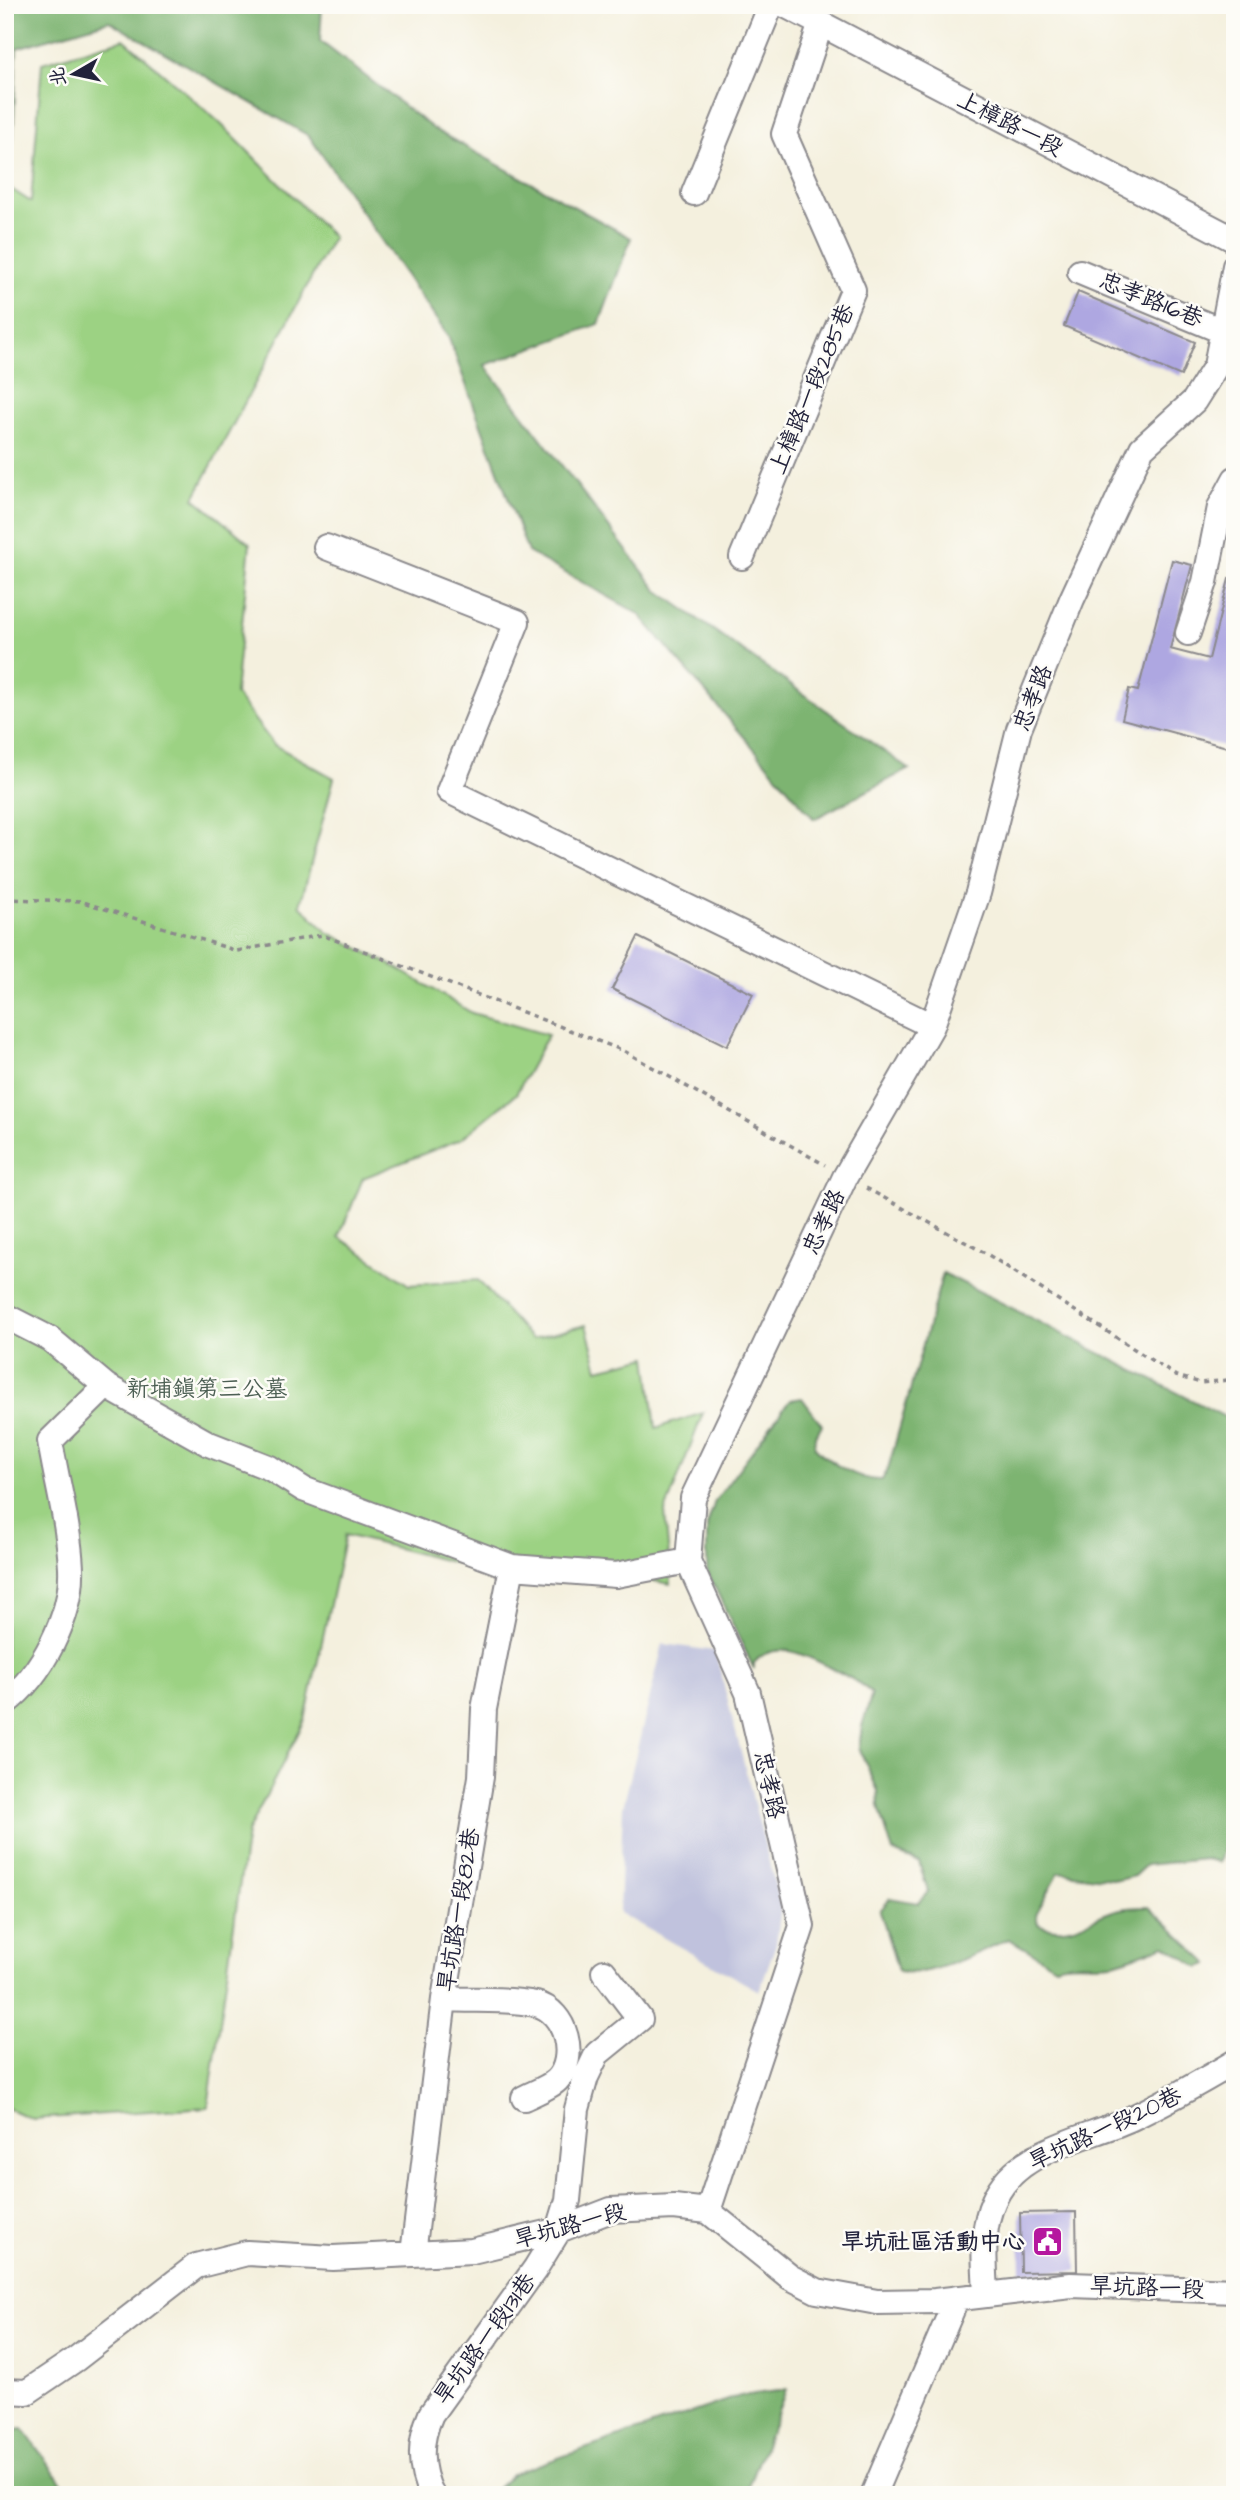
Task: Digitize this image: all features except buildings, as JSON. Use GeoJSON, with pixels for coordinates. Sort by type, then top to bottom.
{"type":"FeatureCollection","features":[{"type":"Feature","properties":{"kind":"street"},"geometry":{"type":"LineString","coordinates":[[694,193],[771,5]]}},
{"type":"Feature","properties":{"kind":"street","name":"上樟路一段"},"geometry":{"type":"LineString","coordinates":[[786,5],[820,26],[1235,240]]}},
{"type":"Feature","properties":{"kind":"street","name":"上樟路一段285巷"},"geometry":{"type":"LineString","coordinates":[[742,557],[853,290],[784,134],[820,26]]}},
{"type":"Feature","properties":{"kind":"street","name":"忠孝路"},"geometry":{"type":"LineString","coordinates":[[708,2211],[802,1926],[748,1693],[688,1561],[693,1498],[845,1177],[932,1026],[978,893],[1019,729],[1072,599],[1142,448],[1194,401],[1216,366],[1228,333],[1235,266]]}},
{"type":"Feature","properties":{"kind":"street","name":"忠孝路16巷"},"geometry":{"type":"LineString","coordinates":[[1080,272],[1228,333]]}},
{"type":"Feature","properties":{"kind":"street"},"geometry":{"type":"LineString","coordinates":[[1188,633],[1205,582],[1220,507],[1235,479]]}},
{"type":"Feature","properties":{"kind":"street"},"geometry":{"type":"LineString","coordinates":[[326,547],[517,622],[449,791],[932,1026]]}},
{"type":"Feature","properties":{"kind":"street"},"geometry":{"type":"LineString","coordinates":[[5,1317],[50,1339],[106,1386],[209,1444],[270,1468],[303,1489],[512,1567],[616,1575],[688,1561]]}},
{"type":"Feature","properties":{"kind":"street"},"geometry":{"type":"LineString","coordinates":[[5,1703],[25,1688],[59,1632],[71,1570],[50,1441],[106,1386]]}},
{"type":"Feature","properties":{"kind":"street","name":"旱坑路一段82巷"},"geometry":{"type":"LineString","coordinates":[[413,2254],[444,1999],[481,1777],[484,1709],[512,1567]]}},
{"type":"Feature","properties":{"kind":"street","name":"旱坑路一段131巷"},"geometry":{"type":"LineString","coordinates":[[432,2495],[420,2454],[431,2414],[535,2269],[559,2230],[568,2200],[577,2109],[586,2077],[597,2054],[640,2020],[604,1972]]}},
{"type":"Feature","properties":{"kind":"street"},"geometry":{"type":"LineString","coordinates":[[444,1999],[538,2004],[556,2016],[565,2033],[567,2062],[557,2080],[524,2098]]}},
{"type":"Feature","properties":{"kind":"street","name":"旱坑路一段20巷"},"geometry":{"type":"LineString","coordinates":[[986,2295],[984,2238],[994,2199],[1018,2169],[1045,2152],[1109,2129],[1182,2094],[1235,2062]]}},
{"type":"Feature","properties":{"kind":"street","name":"旱坑路一段"},"geometry":{"type":"LineString","coordinates":[[5,2391],[27,2392],[76,2359],[196,2266],[247,2253],[333,2258],[472,2251],[559,2230],[611,2210],[674,2207],[708,2211],[790,2277],[817,2291],[877,2302],[957,2298],[1070,2285],[1235,2291]]}},
{"type":"Feature","properties":{"kind":"street"},"geometry":{"type":"LineString","coordinates":[[873,2495],[957,2298]]}},
{"type":"Feature","properties":{"kind":"path"},"geometry":{"type":"LineString","coordinates":[[5,899],[80,901],[237,951],[322,935],[624,1051],[845,1177],[987,1254],[1176,1376],[1201,1383],[1228,1380],[1235,1370]]}},
{"type":"Feature","properties":{"kind":"shaded area"},"geometry":{"type":"Polygon","coordinates":[[[663,1644],[715,1651],[781,1908],[776,1944],[759,1991],[619,1913],[623,1807],[663,1644]]]}},
{"type":"Feature","properties":{"kind":"green space"},"geometry":{"type":"Polygon","coordinates":[[[5,5],[322,5],[320,41],[435,130],[631,238],[599,324],[485,365],[657,590],[909,769],[814,819],[639,614],[528,552],[448,336],[309,136],[109,21],[17,48],[13,141],[5,137],[5,5]]]}},
{"type":"Feature","properties":{"kind":"green space","name":"新埔鎮第三公墓"},"geometry":{"type":"Polygon","coordinates":[[[124,39],[220,123],[333,237],[194,498],[250,544],[235,694],[274,745],[334,778],[300,905],[327,932],[397,968],[472,1013],[548,1035],[516,1094],[461,1139],[363,1178],[339,1237],[409,1285],[478,1280],[531,1339],[586,1325],[598,1369],[647,1357],[656,1428],[703,1413],[665,1512],[671,1584],[631,1577],[507,1576],[345,1535],[305,1720],[247,1833],[208,2107],[32,2119],[5,2107],[5,185],[31,202],[42,63],[124,39]]]}},
{"type":"Feature","properties":{"kind":"green space"},"geometry":{"type":"Polygon","coordinates":[[[943,1273],[1235,1422],[1235,1814],[1219,1862],[1206,1859],[1146,1865],[1134,1876],[1118,1880],[1059,1872],[1036,1914],[1038,1924],[1058,1929],[1077,1926],[1120,1909],[1149,1907],[1209,1964],[1199,1967],[1165,1945],[1112,1963],[1069,1963],[1055,1966],[1009,1939],[938,1968],[910,1973],[898,1971],[880,1911],[890,1898],[918,1903],[928,1892],[919,1862],[893,1852],[879,1807],[878,1791],[859,1748],[862,1726],[872,1694],[833,1669],[789,1651],[765,1654],[754,1663],[754,1669],[707,1571],[707,1526],[715,1501],[790,1400],[802,1398],[822,1425],[815,1436],[815,1447],[821,1453],[837,1465],[864,1478],[882,1480],[888,1469],[943,1273]]]}},
{"type":"Feature","properties":{"kind":"green space"},"geometry":{"type":"Polygon","coordinates":[[[786,2390],[746,2495],[491,2495],[511,2474],[740,2396],[786,2390]]]}},
{"type":"Feature","properties":{"kind":"green space"},"geometry":{"type":"Polygon","coordinates":[[[23,2429],[71,2495],[5,2495],[5,2431],[23,2429]]]}},
{"type":"Feature","properties":{"kind":"place","name":"旱坑社區活動中心"},"geometry":{"type":"Point","coordinates":[1048,2242]}}]}
